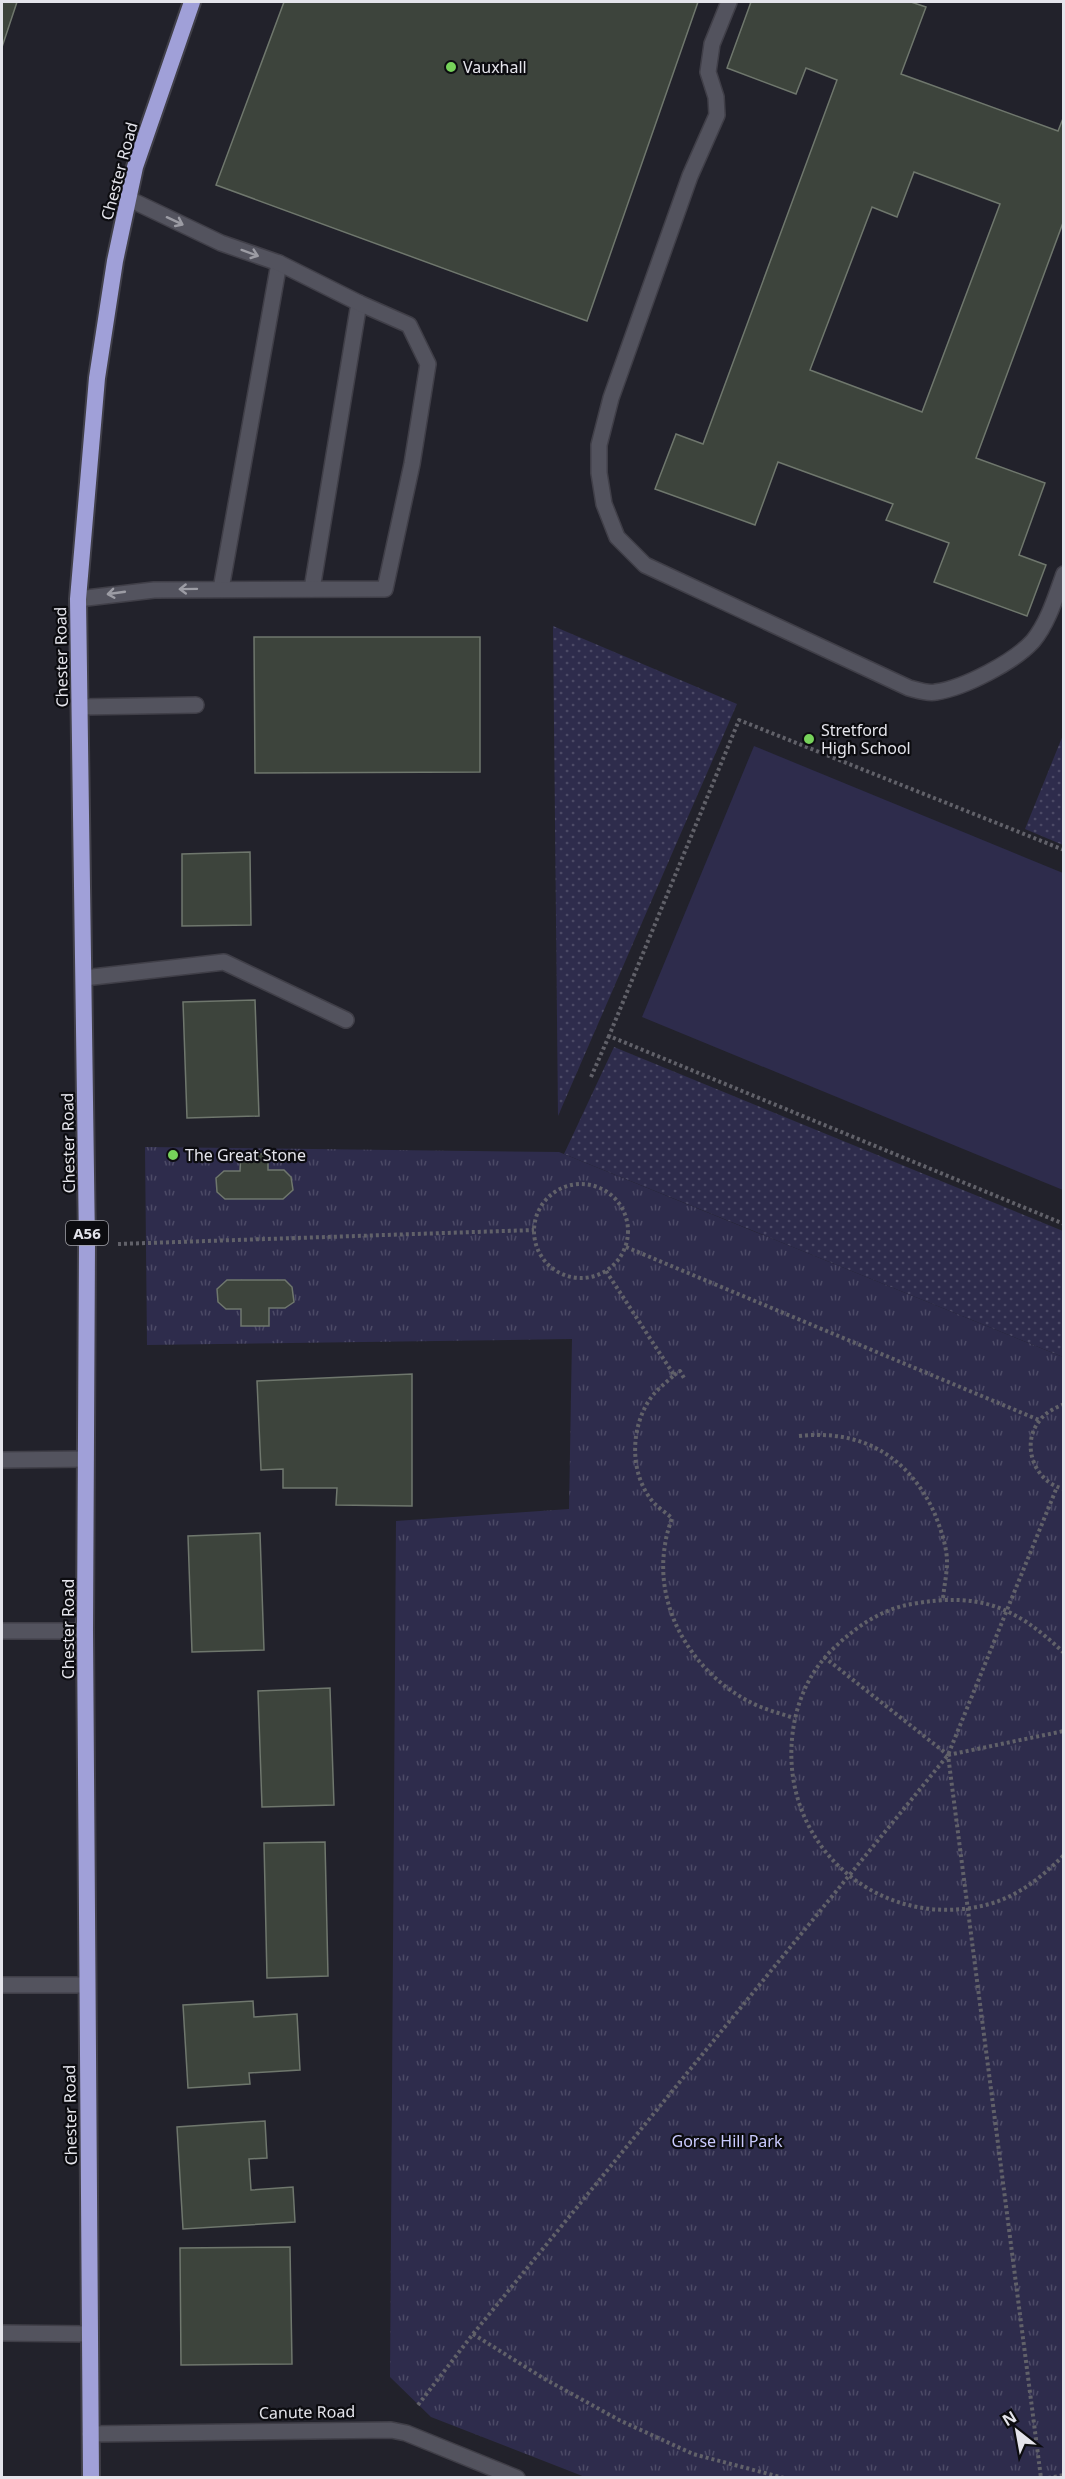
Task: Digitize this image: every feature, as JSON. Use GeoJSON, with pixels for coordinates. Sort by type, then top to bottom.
{"type":"FeatureCollection","features":[{"type":"Feature","properties":{"kind":"highway","name":"Chester Road"},"geometry":{"type":"LineString","coordinates":[[91,2478],[85,1631],[87,1244],[78,599],[97,378],[115,261],[135,167],[192,2]]}},
{"type":"Feature","properties":{"kind":"street"},"geometry":{"type":"LineString","coordinates":[[729,2],[712,44],[708,72],[716,96],[717,115],[690,176],[666,243],[611,398],[599,445],[599,473],[604,504],[617,537],[645,565],[909,688],[935,693],[961,685],[1004,664],[1033,641],[1052,608],[1064,574]]}},
{"type":"Feature","properties":{"kind":"street"},"geometry":{"type":"LineString","coordinates":[[78,599],[154,590],[385,589],[412,464],[428,364],[409,325],[279,263],[221,243],[129,199]]}},
{"type":"Feature","properties":{"kind":"street"},"geometry":{"type":"LineString","coordinates":[[221,589],[279,263]]}},
{"type":"Feature","properties":{"kind":"street"},"geometry":{"type":"LineString","coordinates":[[312,589],[359,303]]}},
{"type":"Feature","properties":{"kind":"street"},"geometry":{"type":"LineString","coordinates":[[80,707],[196,705]]}},
{"type":"Feature","properties":{"kind":"street"},"geometry":{"type":"LineString","coordinates":[[84,978],[224,962],[346,1020]]}},
{"type":"Feature","properties":{"kind":"street"},"geometry":{"type":"LineString","coordinates":[[2,1460],[86,1459]]}},
{"type":"Feature","properties":{"kind":"street"},"geometry":{"type":"LineString","coordinates":[[2,1631],[85,1631]]}},
{"type":"Feature","properties":{"kind":"street"},"geometry":{"type":"LineString","coordinates":[[2,1984],[87,1985]]}},
{"type":"Feature","properties":{"kind":"street"},"geometry":{"type":"LineString","coordinates":[[2,2333],[90,2334]]}},
{"type":"Feature","properties":{"kind":"street","name":"Canute Road"},"geometry":{"type":"LineString","coordinates":[[90,2434],[373,2429],[406,2433],[517,2478]]}},
{"type":"Feature","properties":{"kind":"path"},"geometry":{"type":"LineString","coordinates":[[591,1077],[739,720],[1064,850]]}},
{"type":"Feature","properties":{"kind":"path"},"geometry":{"type":"LineString","coordinates":[[609,1036],[1064,1224]]}},
{"type":"Feature","properties":{"kind":"path"},"geometry":{"type":"LineString","coordinates":[[574,1185],[590,1185],[605,1190],[618,1201],[625,1215],[628,1232],[626,1247],[618,1260],[606,1271],[593,1277],[579,1278],[564,1275],[552,1268],[542,1257],[536,1244],[534,1230],[537,1214],[546,1200],[559,1190],[574,1185]]}},
{"type":"Feature","properties":{"kind":"path"},"geometry":{"type":"LineString","coordinates":[[87,1244],[215,1242],[534,1230]]}},
{"type":"Feature","properties":{"kind":"path"},"geometry":{"type":"LineString","coordinates":[[626,1247],[1039,1420]]}},
{"type":"Feature","properties":{"kind":"path"},"geometry":{"type":"LineString","coordinates":[[606,1271],[674,1375]]}},
{"type":"Feature","properties":{"kind":"path"},"geometry":{"type":"LineString","coordinates":[[684,1378],[680,1371],[653,1395],[641,1416],[635,1439],[637,1464],[644,1486],[654,1502],[672,1518],[664,1546],[663,1574],[669,1607],[686,1643],[717,1681],[751,1702],[794,1718]]}},
{"type":"Feature","properties":{"kind":"path"},"geometry":{"type":"LineString","coordinates":[[1064,1404],[1050,1410],[1039,1420],[1030,1444],[1031,1458],[1046,1480],[1064,1489]]}},
{"type":"Feature","properties":{"kind":"path"},"geometry":{"type":"LineString","coordinates":[[799,1436],[823,1433],[851,1438],[876,1448],[898,1461],[915,1480],[940,1526],[947,1560],[943,1599]]}},
{"type":"Feature","properties":{"kind":"path"},"geometry":{"type":"LineString","coordinates":[[406,2433],[414,2409],[473,2334],[948,1755],[1057,1487]]}},
{"type":"Feature","properties":{"kind":"path"},"geometry":{"type":"LineString","coordinates":[[1064,1653],[1039,1629],[1006,1610],[965,1600],[943,1599],[898,1606],[857,1626],[824,1657],[806,1686],[794,1718],[790,1762],[798,1806],[818,1845],[849,1876],[875,1894],[904,1904],[935,1909],[967,1909],[994,1902],[1020,1891],[1043,1875],[1064,1855]]}},
{"type":"Feature","properties":{"kind":"path"},"geometry":{"type":"LineString","coordinates":[[824,1657],[948,1755],[1041,2478]]}},
{"type":"Feature","properties":{"kind":"path"},"geometry":{"type":"LineString","coordinates":[[948,1755],[1064,1731]]}},
{"type":"Feature","properties":{"kind":"path"},"geometry":{"type":"LineString","coordinates":[[473,2334],[543,2378],[640,2430],[693,2454],[784,2478]]}},
{"type":"Feature","properties":{"kind":"path"},"geometry":{"type":"LineString","coordinates":[[1048,2478],[1064,2475]]}},
{"type":"Feature","properties":{"kind":"green space"},"geometry":{"type":"Polygon","coordinates":[[[553,626],[737,704],[558,1116],[553,626]]]}},
{"type":"Feature","properties":{"kind":"green space"},"geometry":{"type":"Polygon","coordinates":[[[1063,735],[1063,845],[1025,829],[1063,735]]]}},
{"type":"Feature","properties":{"kind":"green space"},"geometry":{"type":"Polygon","coordinates":[[[754,746],[1063,873],[1063,1190],[642,1017],[754,746]]]}},
{"type":"Feature","properties":{"kind":"green space"},"geometry":{"type":"Polygon","coordinates":[[[614,1047],[1063,1231],[1063,1357],[564,1154],[614,1047]]]}},
{"type":"Feature","properties":{"kind":"green space","name":"Gorse Hill Park"},"geometry":{"type":"Polygon","coordinates":[[[145,1147],[559,1152],[1063,1357],[1063,2477],[585,2477],[431,2417],[390,2377],[396,1521],[569,1509],[572,1339],[147,1345],[145,1147]]]}},
{"type":"Feature","properties":{"kind":"building"},"geometry":{"type":"Polygon","coordinates":[[[2,2],[17,2],[2,47],[2,2]]]}},
{"type":"Feature","properties":{"kind":"building"},"geometry":{"type":"Polygon","coordinates":[[[284,2],[698,2],[587,321],[216,185],[284,2]]]}},
{"type":"Feature","properties":{"kind":"building"},"geometry":{"type":"Polygon","coordinates":[[[751,2],[911,2],[926,7],[901,74],[1058,131],[1064,116],[1064,220],[976,458],[1045,483],[1019,555],[1046,565],[1027,616],[934,582],[949,543],[886,520],[893,504],[778,462],[755,525],[655,489],[676,434],[703,444],[837,80],[806,68],[796,94],[727,68],[751,2]],[[914,172],[897,217],[872,207],[810,370],[922,412],[1000,204],[914,172]]]}},
{"type":"Feature","properties":{"kind":"building"},"geometry":{"type":"Polygon","coordinates":[[[254,637],[480,637],[480,772],[255,773],[254,637]]]}},
{"type":"Feature","properties":{"kind":"building"},"geometry":{"type":"Polygon","coordinates":[[[250,852],[251,925],[182,926],[182,854],[250,852]]]}},
{"type":"Feature","properties":{"kind":"building"},"geometry":{"type":"Polygon","coordinates":[[[255,1000],[259,1116],[187,1118],[183,1002],[255,1000]]]}},
{"type":"Feature","properties":{"kind":"building"},"geometry":{"type":"Polygon","coordinates":[[[241,1153],[268,1154],[268,1170],[284,1170],[291,1177],[293,1190],[283,1199],[225,1199],[217,1192],[216,1178],[224,1171],[240,1171],[241,1153]]]}},
{"type":"Feature","properties":{"kind":"building"},"geometry":{"type":"Polygon","coordinates":[[[227,1280],[285,1280],[292,1287],[294,1302],[285,1308],[269,1308],[269,1326],[241,1326],[241,1309],[226,1309],[218,1302],[217,1289],[227,1280]]]}},
{"type":"Feature","properties":{"kind":"building"},"geometry":{"type":"Polygon","coordinates":[[[412,1374],[412,1506],[336,1505],[337,1488],[283,1488],[283,1469],[261,1470],[257,1381],[412,1374]]]}},
{"type":"Feature","properties":{"kind":"building"},"geometry":{"type":"Polygon","coordinates":[[[260,1533],[264,1650],[192,1652],[188,1536],[260,1533]]]}},
{"type":"Feature","properties":{"kind":"building"},"geometry":{"type":"Polygon","coordinates":[[[330,1688],[334,1805],[262,1807],[258,1691],[330,1688]]]}},
{"type":"Feature","properties":{"kind":"building"},"geometry":{"type":"Polygon","coordinates":[[[325,1842],[328,1976],[267,1978],[264,1843],[325,1842]]]}},
{"type":"Feature","properties":{"kind":"building"},"geometry":{"type":"Polygon","coordinates":[[[253,2001],[254,2017],[297,2014],[300,2070],[249,2073],[250,2084],[188,2088],[183,2005],[253,2001]]]}},
{"type":"Feature","properties":{"kind":"building"},"geometry":{"type":"Polygon","coordinates":[[[265,2121],[267,2158],[249,2159],[251,2190],[293,2187],[295,2222],[183,2229],[177,2127],[265,2121]]]}},
{"type":"Feature","properties":{"kind":"building"},"geometry":{"type":"Polygon","coordinates":[[[290,2247],[292,2364],[181,2365],[180,2248],[290,2247]]]}},
{"type":"Feature","properties":{"kind":"place","name":"Vauxhall"},"geometry":{"type":"Point","coordinates":[451,67]}},
{"type":"Feature","properties":{"kind":"place","name":"Stretford High School"},"geometry":{"type":"Point","coordinates":[809,739]}},
{"type":"Feature","properties":{"kind":"place","name":"The Great Stone"},"geometry":{"type":"Point","coordinates":[173,1155]}}]}
